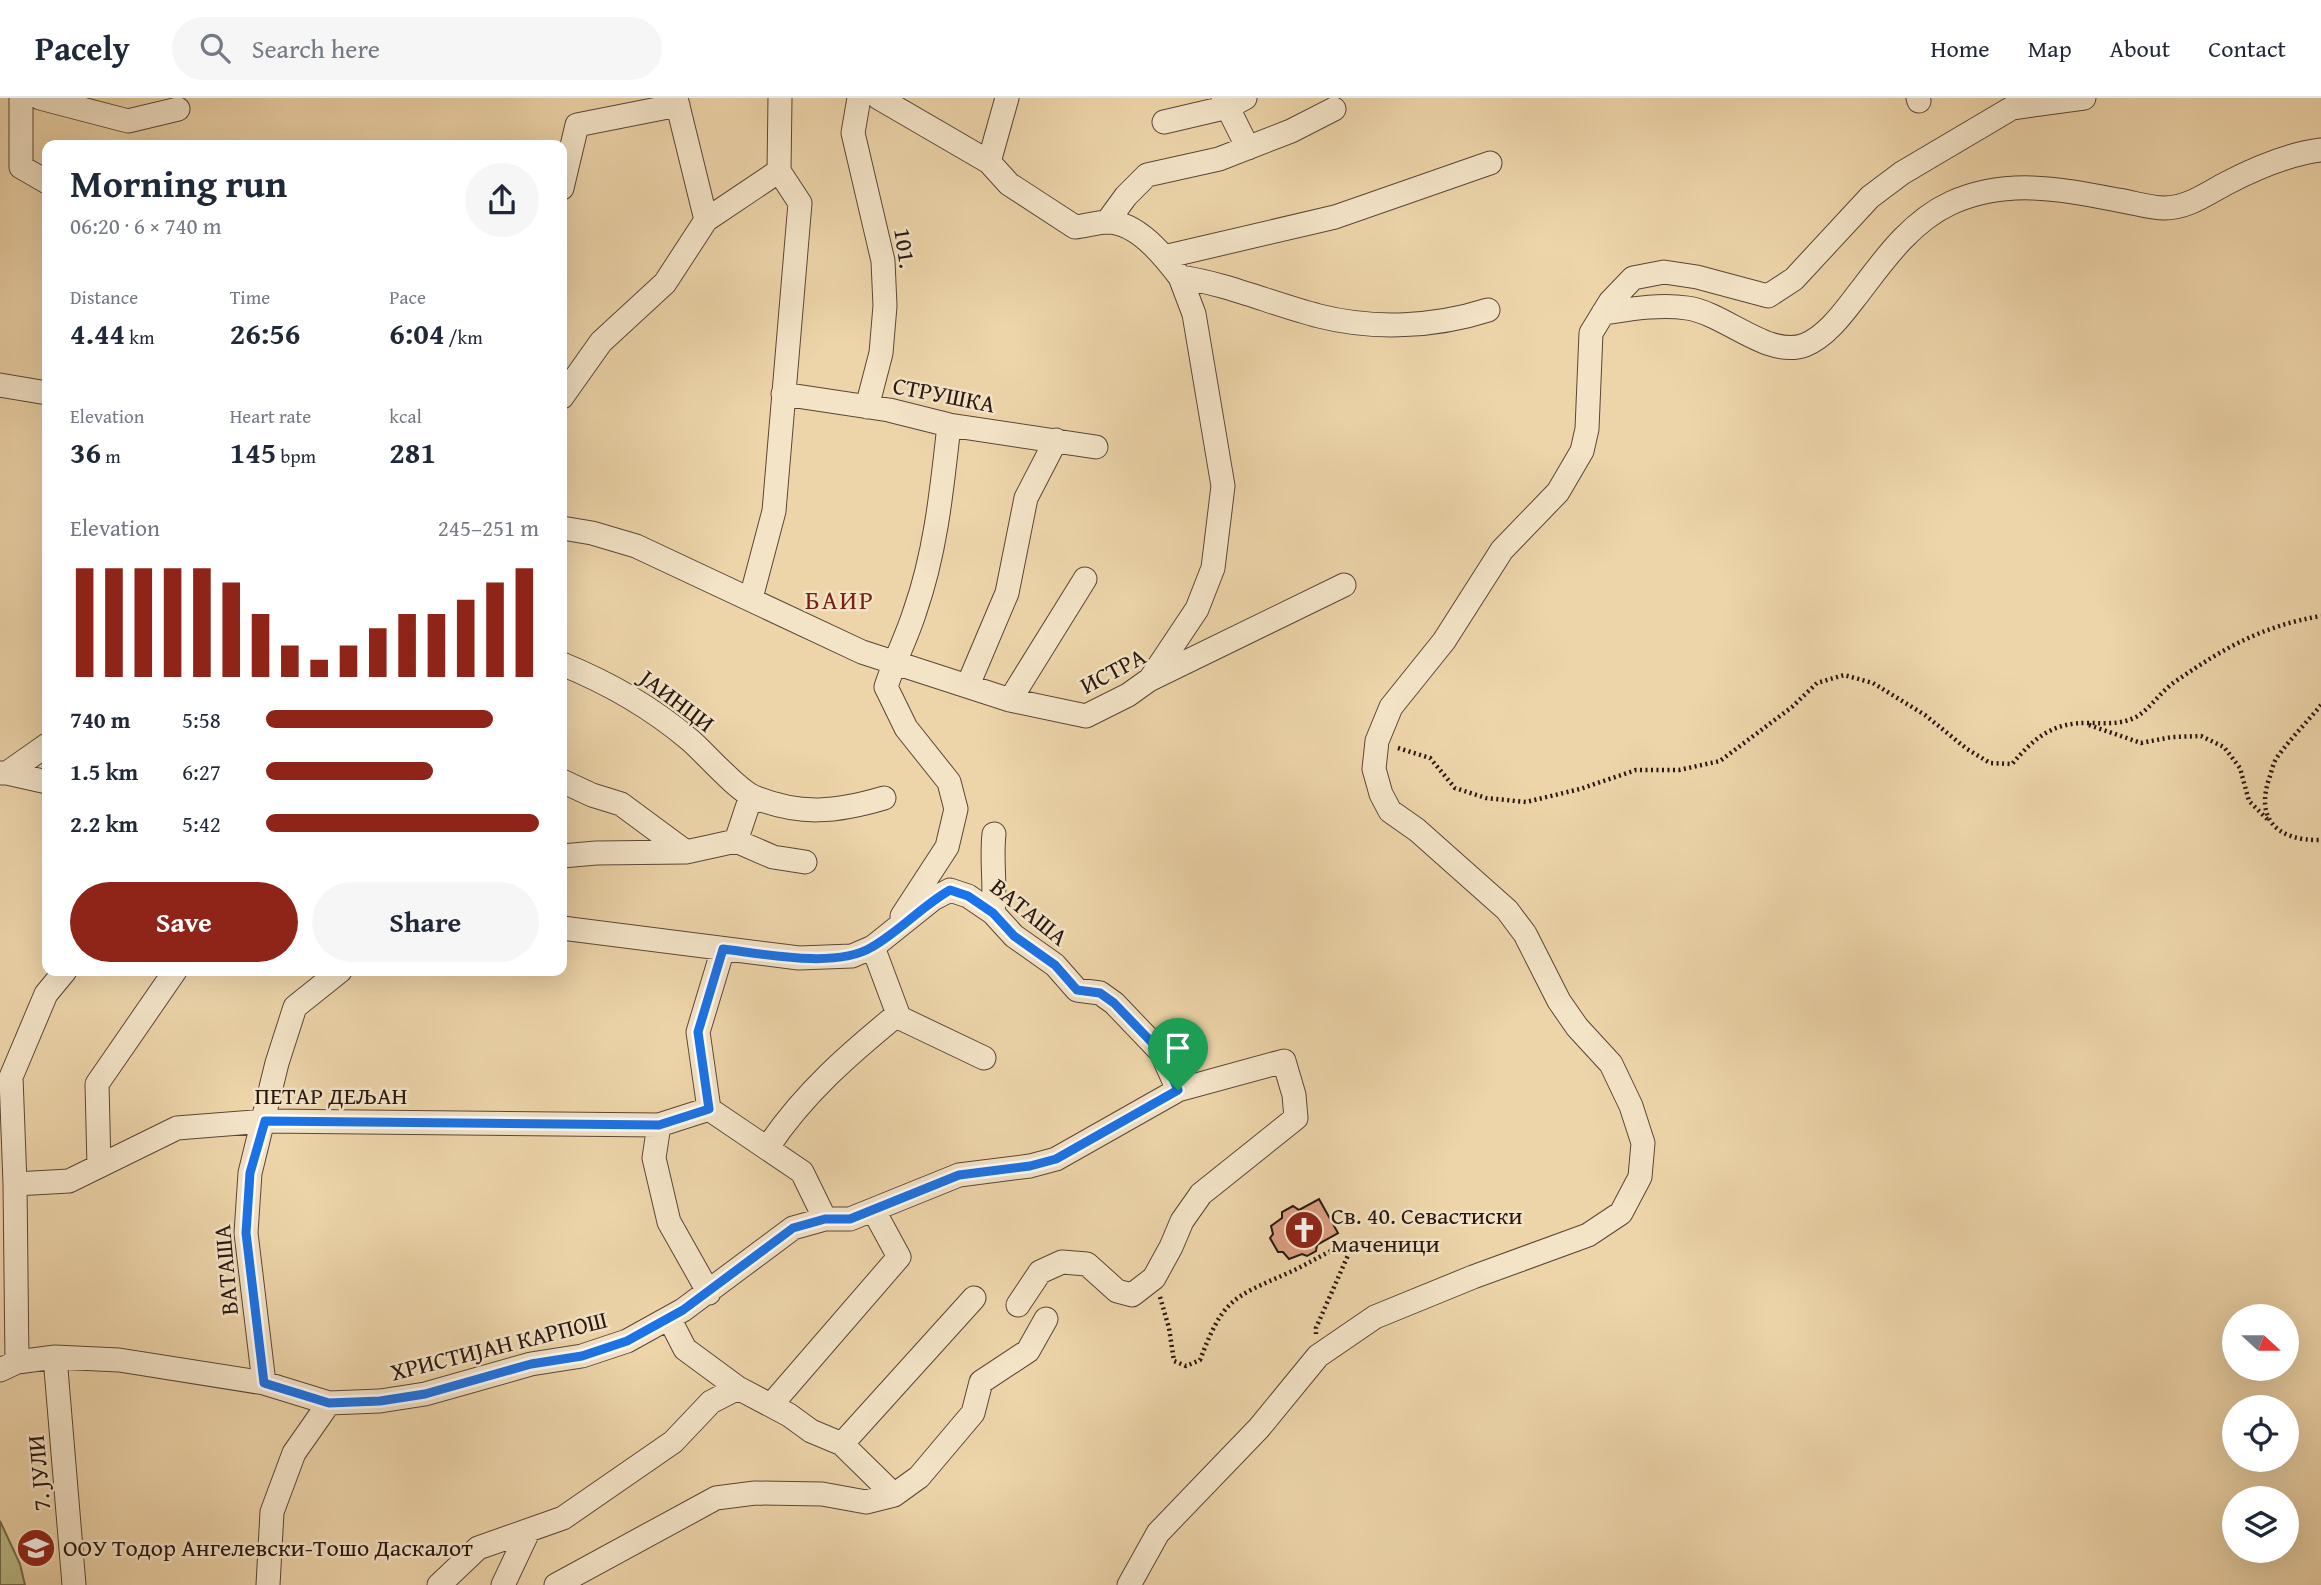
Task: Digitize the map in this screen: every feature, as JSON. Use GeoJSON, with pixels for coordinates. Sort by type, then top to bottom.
{"type":"FeatureCollection","features":[{"type":"Feature","properties":{"kind":"street"},"geometry":{"type":"LineString","coordinates":[[21,98],[21,167],[42,179]]}},
{"type":"Feature","properties":{"kind":"street"},"geometry":{"type":"LineString","coordinates":[[40,98],[128,121],[178,108]]}},
{"type":"Feature","properties":{"kind":"street"},"geometry":{"type":"LineString","coordinates":[[751,598],[774,511],[800,203],[779,171],[780,98]]}},
{"type":"Feature","properties":{"kind":"street","name":"101."},"geometry":{"type":"LineString","coordinates":[[859,98],[853,133],[883,261],[885,306],[881,353],[867,407]]}},
{"type":"Feature","properties":{"kind":"street"},"geometry":{"type":"LineString","coordinates":[[878,98],[989,162],[1009,184],[1075,227],[1107,222],[1129,227],[1164,257],[1180,278],[1194,314],[1223,486],[1213,568],[1197,609],[1149,680]]}},
{"type":"Feature","properties":{"kind":"street"},"geometry":{"type":"LineString","coordinates":[[989,162],[1007,98]]}},
{"type":"Feature","properties":{"kind":"street"},"geometry":{"type":"LineString","coordinates":[[1129,1585],[1158,1533],[1259,1428],[1318,1356],[1375,1317],[1473,1277],[1588,1235],[1621,1213],[1640,1177],[1643,1143],[1631,1105],[1611,1064],[1577,1027],[1559,1001],[1525,934],[1507,909],[1417,830],[1391,811],[1381,794],[1374,769],[1377,741],[1391,707],[1444,641],[1502,550],[1558,492],[1582,451],[1587,429],[1591,333],[1609,302],[1633,278],[1664,272],[1697,277],[1768,296],[1794,279],[1870,197],[1902,173],[2012,108],[2084,98]]}},
{"type":"Feature","properties":{"kind":"street"},"geometry":{"type":"LineString","coordinates":[[567,167],[577,124],[677,101],[706,220]]}},
{"type":"Feature","properties":{"kind":"street"},"geometry":{"type":"LineString","coordinates":[[1164,121],[1232,101],[1248,148]]}},
{"type":"Feature","properties":{"kind":"street"},"geometry":{"type":"LineString","coordinates":[[1107,222],[1146,175],[1219,159],[1291,131],[1334,110]]}},
{"type":"Feature","properties":{"kind":"street"},"geometry":{"type":"LineString","coordinates":[[1603,313],[1652,306],[1689,308],[1724,319],[1765,343],[1790,349],[1806,345],[1829,329],[1909,231],[1951,203],[2006,188],[2050,187],[2164,208],[2193,203],[2229,183],[2299,153],[2321,150]]}},
{"type":"Feature","properties":{"kind":"street"},"geometry":{"type":"LineString","coordinates":[[1164,257],[1335,217],[1490,163]]}},
{"type":"Feature","properties":{"kind":"street"},"geometry":{"type":"LineString","coordinates":[[567,390],[601,342],[665,283],[706,220],[779,171]]}},
{"type":"Feature","properties":{"kind":"street"},"geometry":{"type":"LineString","coordinates":[[1180,278],[1212,282],[1321,316],[1366,323],[1425,324],[1455,320],[1488,310]]}},
{"type":"Feature","properties":{"kind":"street"},"geometry":{"type":"LineString","coordinates":[[0,385],[42,392]]}},
{"type":"Feature","properties":{"kind":"street","name":"СТРУШКА"},"geometry":{"type":"LineString","coordinates":[[783,394],[867,407],[949,425],[1096,447]]}},
{"type":"Feature","properties":{"kind":"street"},"geometry":{"type":"LineString","coordinates":[[892,931],[947,847],[956,809],[950,782],[906,728],[886,687],[916,611],[938,524],[949,425]]}},
{"type":"Feature","properties":{"kind":"street"},"geometry":{"type":"LineString","coordinates":[[968,685],[1007,593],[1026,498],[1056,440]]}},
{"type":"Feature","properties":{"kind":"street","name":"ИСТРА"},"geometry":{"type":"LineString","coordinates":[[567,529],[636,546],[751,598],[820,634],[894,662],[1010,700],[1086,716],[1128,695],[1149,680],[1344,584]]}},
{"type":"Feature","properties":{"kind":"street"},"geometry":{"type":"LineString","coordinates":[[1010,700],[1085,579]]}},
{"type":"Feature","properties":{"kind":"street","name":"ЈАИНЦИ"},"geometry":{"type":"LineString","coordinates":[[567,666],[604,681],[654,711],[751,796]]}},
{"type":"Feature","properties":{"kind":"street"},"geometry":{"type":"LineString","coordinates":[[4,773],[42,748]]}},
{"type":"Feature","properties":{"kind":"street"},"geometry":{"type":"LineString","coordinates":[[4,773],[42,781]]}},
{"type":"Feature","properties":{"kind":"street"},"geometry":{"type":"LineString","coordinates":[[567,783],[621,804],[686,852]]}},
{"type":"Feature","properties":{"kind":"street"},"geometry":{"type":"LineString","coordinates":[[736,841],[751,796],[806,810],[845,810],[884,798]]}},
{"type":"Feature","properties":{"kind":"street"},"geometry":{"type":"LineString","coordinates":[[993,913],[995,890],[992,857],[995,834]]}},
{"type":"Feature","properties":{"kind":"street"},"geometry":{"type":"LineString","coordinates":[[567,856],[686,852],[736,841],[773,857],[805,862]]}},
{"type":"Feature","properties":{"kind":"street","name":"ВАТАША"},"geometry":{"type":"LineString","coordinates":[[567,929],[799,958],[852,956],[873,947],[950,890],[968,896],[993,913],[1014,936],[1055,965],[1077,990],[1100,993],[1114,1003],[1161,1052],[1178,1090]]}},
{"type":"Feature","properties":{"kind":"street"},"geometry":{"type":"LineString","coordinates":[[768,1147],[788,1116],[838,1063],[898,1014],[873,947]]}},
{"type":"Feature","properties":{"kind":"street"},"geometry":{"type":"LineString","coordinates":[[723,949],[698,1032],[709,1109],[802,1172],[825,1219]]}},
{"type":"Feature","properties":{"kind":"street"},"geometry":{"type":"LineString","coordinates":[[8,1366],[15,1184],[5,1069],[46,994],[61,976]]}},
{"type":"Feature","properties":{"kind":"street"},"geometry":{"type":"LineString","coordinates":[[99,1166],[97,1084],[172,976]]}},
{"type":"Feature","properties":{"kind":"street","name":"ВАТАША"},"geometry":{"type":"LineString","coordinates":[[264,1383],[246,1233],[250,1173],[295,1007],[334,976]]}},
{"type":"Feature","properties":{"kind":"street"},"geometry":{"type":"LineString","coordinates":[[896,1016],[984,1058]]}},
{"type":"Feature","properties":{"kind":"street","name":"ХРИСТИЈАН КАРПОШ"},"geometry":{"type":"LineString","coordinates":[[8,1366],[55,1357],[119,1360],[264,1383],[329,1403],[380,1401],[425,1394],[531,1364],[582,1356],[627,1341],[709,1293],[793,1228],[825,1219],[850,1219],[959,1175],[1030,1166],[1056,1159],[1178,1090],[1284,1061],[1294,1095],[1296,1118],[1201,1194],[1182,1221],[1154,1278]]}},
{"type":"Feature","properties":{"kind":"street","name":"ПЕТАР ДЕЉАН"},"geometry":{"type":"LineString","coordinates":[[15,1184],[69,1181],[177,1128],[265,1121],[659,1125],[709,1109]]}},
{"type":"Feature","properties":{"kind":"street"},"geometry":{"type":"LineString","coordinates":[[659,1125],[654,1158],[669,1222],[709,1293]]}},
{"type":"Feature","properties":{"kind":"street"},"geometry":{"type":"LineString","coordinates":[[771,1405],[899,1257],[874,1211]]}},
{"type":"Feature","properties":{"kind":"street"},"geometry":{"type":"LineString","coordinates":[[1018,1305],[1040,1272],[1062,1262],[1087,1264],[1117,1291],[1132,1295],[1154,1278]]}},
{"type":"Feature","properties":{"kind":"street"},"geometry":{"type":"LineString","coordinates":[[842,1444],[974,1298]]}},
{"type":"Feature","properties":{"kind":"street"},"geometry":{"type":"LineString","coordinates":[[669,1318],[685,1349],[738,1388],[771,1405],[811,1431],[842,1444],[894,1495]]}},
{"type":"Feature","properties":{"kind":"street"},"geometry":{"type":"LineString","coordinates":[[556,1585],[716,1498],[755,1493],[822,1494],[866,1502],[894,1495],[919,1477],[973,1413],[981,1382],[1028,1351],[1046,1319]]}},
{"type":"Feature","properties":{"kind":"street","name":"7. ЈУЛИ"},"geometry":{"type":"LineString","coordinates":[[55,1357],[74,1585]]}},
{"type":"Feature","properties":{"kind":"street"},"geometry":{"type":"LineString","coordinates":[[439,1585],[478,1548],[563,1518],[673,1442],[711,1402],[738,1388]]}},
{"type":"Feature","properties":{"kind":"street"},"geometry":{"type":"LineString","coordinates":[[268,1585],[272,1512],[294,1453],[329,1403]]}},
{"type":"Feature","properties":{"kind":"street"},"geometry":{"type":"LineString","coordinates":[[503,1585],[528,1532]]}},
{"type":"Feature","properties":{"kind":"path"},"geometry":{"type":"LineString","coordinates":[[1377,741],[1430,758],[1455,788],[1486,799],[1527,802],[1580,789],[1636,770],[1678,770],[1720,761],[1792,707],[1817,683],[1844,676],[1873,683],[1925,715],[1967,749],[1990,763],[2012,764],[2029,745],[2052,728],[2084,723],[2118,724],[2138,716],[2174,682],[2250,635],[2293,620],[2321,616]]}},
{"type":"Feature","properties":{"kind":"path"},"geometry":{"type":"LineString","coordinates":[[2269,821],[2264,792],[2276,758],[2321,705]]}},
{"type":"Feature","properties":{"kind":"path"},"geometry":{"type":"LineString","coordinates":[[2084,723],[2141,743],[2172,737],[2202,736],[2224,747],[2239,768],[2249,802],[2283,834],[2301,841],[2321,841]]}},
{"type":"Feature","properties":{"kind":"path"},"geometry":{"type":"LineString","coordinates":[[1154,1278],[1169,1328],[1174,1361],[1186,1366],[1200,1360],[1211,1330],[1228,1304],[1259,1283],[1289,1273],[1347,1244],[1349,1253],[1316,1328],[1318,1356]]}},
{"type":"Feature","properties":{"kind":"green space"},"geometry":{"type":"Polygon","coordinates":[[[0,1521],[20,1564],[25,1585],[0,1585],[0,1521]]]}},
{"type":"Feature","properties":{"kind":"building","name":"Св. 40. Севастиски маченици"},"geometry":{"type":"Polygon","coordinates":[[[1319,1199],[1338,1233],[1317,1245],[1316,1251],[1307,1256],[1302,1254],[1289,1259],[1283,1252],[1278,1252],[1270,1238],[1273,1234],[1271,1226],[1282,1218],[1282,1212],[1293,1206],[1299,1210],[1319,1199]]]}},
{"type":"Feature","properties":{"kind":"place","name":"Св. 40. Севастиски маченици"},"geometry":{"type":"Point","coordinates":[1304,1230]}},
{"type":"Feature","properties":{"kind":"place","name":"ООУ Тодор Ангелевски-Тошо Даскалот"},"geometry":{"type":"Point","coordinates":[36,1548]}},
{"type":"Feature","properties":{"kind":"district","name":"БАИР"},"geometry":{"type":"Point","coordinates":[840,600]}},
{"type":"Feature","properties":{"kind":"route"},"geometry":{"type":"LineString","coordinates":[[950,890],[968,896],[993,913],[1014,936],[1055,965],[1077,990],[1100,993],[1114,1003],[1161,1052],[1178,1090],[1056,1159],[1030,1166],[959,1175],[850,1219],[825,1219],[793,1228],[683,1310],[627,1341],[582,1356],[531,1364],[425,1394],[380,1401],[329,1403],[264,1383],[246,1233],[250,1173],[265,1121],[659,1125],[709,1109],[698,1032],[723,949],[799,958],[852,956],[873,947],[950,890]]}}]}
